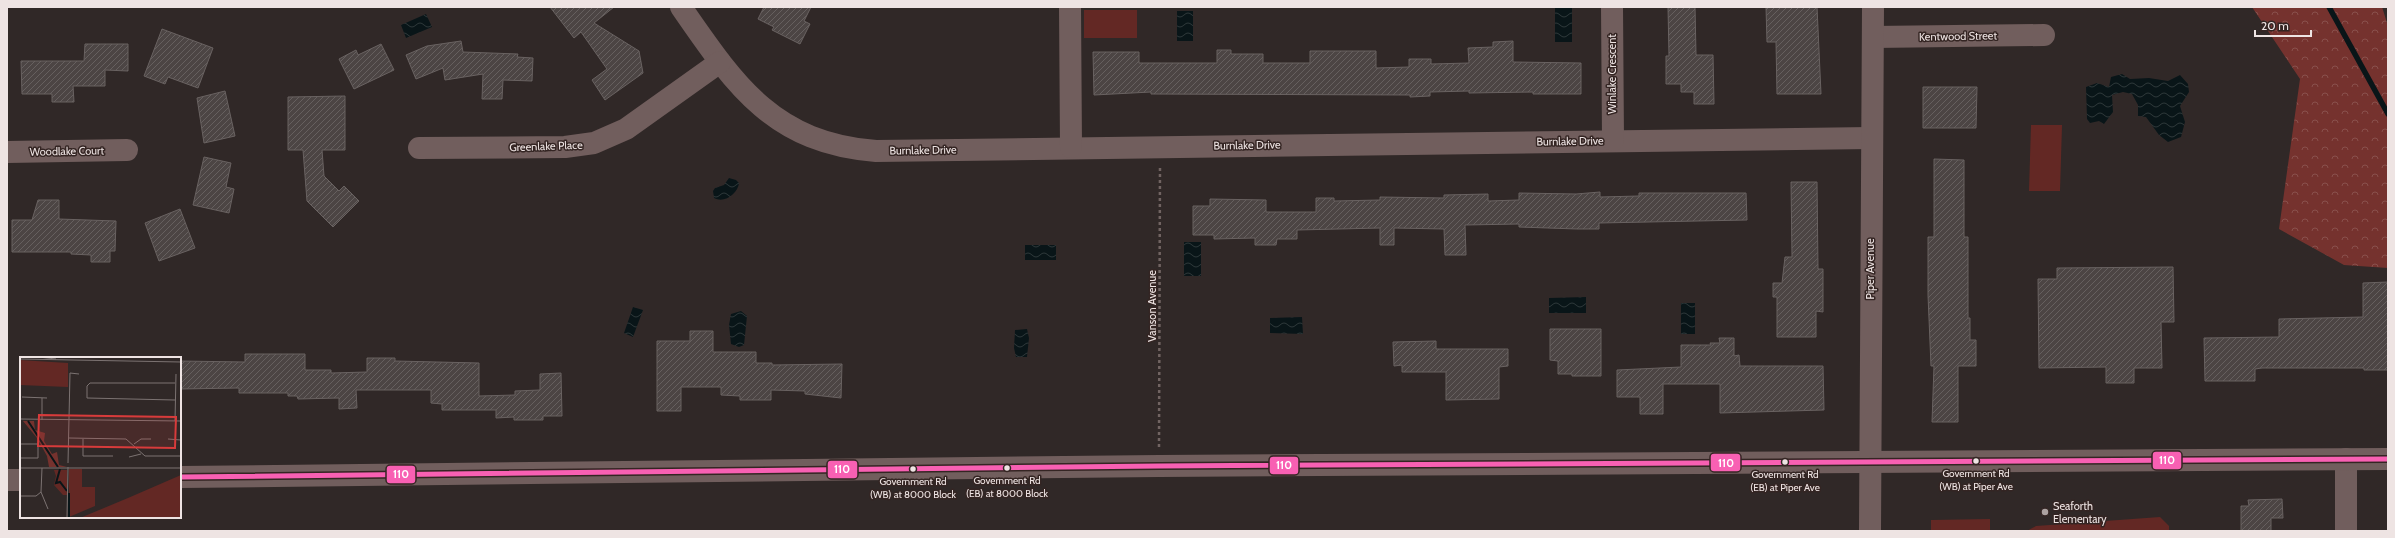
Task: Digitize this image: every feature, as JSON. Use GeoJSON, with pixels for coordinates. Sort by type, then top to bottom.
{"type":"FeatureCollection","features":[{"type":"Feature","properties":{"kind":"street","name":"Burnlake Drive"},"geometry":{"type":"LineString","coordinates":[[681,7],[720,62],[745,92],[784,124],[820,141],[839,146],[876,151],[1071,147],[1871,138]]}},
{"type":"Feature","properties":{"kind":"street"},"geometry":{"type":"LineString","coordinates":[[1070,7],[1071,147]]}},
{"type":"Feature","properties":{"kind":"street","name":"Winlake Crescent"},"geometry":{"type":"LineString","coordinates":[[1612,7],[1613,140]]}},
{"type":"Feature","properties":{"kind":"street","name":"Piper Avenue"},"geometry":{"type":"LineString","coordinates":[[1870,531],[1871,138],[1873,7]]}},
{"type":"Feature","properties":{"kind":"street","name":"Kentwood Street"},"geometry":{"type":"LineString","coordinates":[[1872,37],[2044,35]]}},
{"type":"Feature","properties":{"kind":"street","name":"Greenlake Place"},"geometry":{"type":"LineString","coordinates":[[419,148],[565,147],[594,143],[626,129],[720,62]]}},
{"type":"Feature","properties":{"kind":"street","name":"Woodlake Court"},"geometry":{"type":"LineString","coordinates":[[7,152],[127,150]]}},
{"type":"Feature","properties":{"kind":"street"},"geometry":{"type":"LineString","coordinates":[[2346,459],[2346,531]]}},
{"type":"Feature","properties":{"kind":"street"},"geometry":{"type":"LineString","coordinates":[[181,477],[1159,466],[2388,459]]}},
{"type":"Feature","properties":{"kind":"street"},"geometry":{"type":"LineString","coordinates":[[7,480],[20,480]]}},
{"type":"Feature","properties":{"kind":"path","name":"Vanson Avenue"},"geometry":{"type":"LineString","coordinates":[[1159,466],[1160,147]]}},
{"type":"Feature","properties":{"kind":"green space"},"geometry":{"type":"Polygon","coordinates":[[[2252,7],[2382,7],[2388,26],[2388,268],[2344,265],[2279,229],[2300,79],[2252,7]]]}},
{"type":"Feature","properties":{"kind":"shaded area"},"geometry":{"type":"Polygon","coordinates":[[[1084,10],[1137,10],[1137,38],[1084,38],[1084,10]]]}},
{"type":"Feature","properties":{"kind":"shaded area"},"geometry":{"type":"Polygon","coordinates":[[[2031,125],[2062,125],[2060,191],[2029,191],[2031,125]]]}},
{"type":"Feature","properties":{"kind":"shaded area"},"geometry":{"type":"Polygon","coordinates":[[[2160,517],[2169,526],[2169,531],[2027,531],[2036,526],[2160,517]]]}},
{"type":"Feature","properties":{"kind":"shaded area"},"geometry":{"type":"Polygon","coordinates":[[[1990,519],[1990,531],[1931,531],[1931,520],[1990,519]]]}},
{"type":"Feature","properties":{"kind":"water"},"geometry":{"type":"Polygon","coordinates":[[[1555,7],[1572,7],[1572,42],[1555,42],[1555,7]]]}},
{"type":"Feature","properties":{"kind":"water"},"geometry":{"type":"Polygon","coordinates":[[[1177,11],[1193,11],[1193,41],[1177,41],[1177,11]]]}},
{"type":"Feature","properties":{"kind":"water"},"geometry":{"type":"Polygon","coordinates":[[[426,14],[432,27],[406,38],[401,25],[426,14]]]}},
{"type":"Feature","properties":{"kind":"water"},"geometry":{"type":"Polygon","coordinates":[[[2122,74],[2130,79],[2149,78],[2168,81],[2180,75],[2188,84],[2189,92],[2180,106],[2185,122],[2181,137],[2168,142],[2159,135],[2146,117],[2138,116],[2138,105],[2132,94],[2123,92],[2112,95],[2113,112],[2104,124],[2099,121],[2090,123],[2087,119],[2086,87],[2097,83],[2109,87],[2111,77],[2122,74]]]}},
{"type":"Feature","properties":{"kind":"water"},"geometry":{"type":"Polygon","coordinates":[[[729,178],[736,180],[739,183],[734,194],[722,200],[714,198],[713,191],[715,188],[724,185],[729,178]]]}},
{"type":"Feature","properties":{"kind":"water"},"geometry":{"type":"Polygon","coordinates":[[[1184,242],[1201,242],[1201,276],[1184,276],[1184,242]]]}},
{"type":"Feature","properties":{"kind":"water"},"geometry":{"type":"Polygon","coordinates":[[[1025,245],[1056,245],[1056,260],[1025,260],[1025,245]]]}},
{"type":"Feature","properties":{"kind":"water"},"geometry":{"type":"Polygon","coordinates":[[[1586,297],[1586,313],[1549,313],[1549,298],[1586,297]]]}},
{"type":"Feature","properties":{"kind":"water"},"geometry":{"type":"Polygon","coordinates":[[[1681,303],[1695,303],[1695,334],[1681,334],[1681,303]]]}},
{"type":"Feature","properties":{"kind":"water"},"geometry":{"type":"Polygon","coordinates":[[[633,307],[643,310],[633,337],[624,333],[633,307]]]}},
{"type":"Feature","properties":{"kind":"water"},"geometry":{"type":"Polygon","coordinates":[[[741,311],[747,316],[744,345],[739,347],[731,344],[729,325],[731,314],[741,311]]]}},
{"type":"Feature","properties":{"kind":"water"},"geometry":{"type":"Polygon","coordinates":[[[1302,317],[1303,334],[1270,333],[1270,318],[1302,317]]]}},
{"type":"Feature","properties":{"kind":"water"},"geometry":{"type":"Polygon","coordinates":[[[1027,329],[1029,338],[1027,357],[1016,357],[1014,348],[1015,330],[1027,329]]]}},
{"type":"Feature","properties":{"kind":"building"},"geometry":{"type":"Polygon","coordinates":[[[550,7],[614,7],[594,23],[639,51],[643,73],[605,100],[592,80],[607,69],[581,32],[574,38],[550,7]]]}},
{"type":"Feature","properties":{"kind":"building"},"geometry":{"type":"Polygon","coordinates":[[[764,7],[811,7],[804,21],[810,24],[800,44],[772,30],[774,27],[758,19],[764,7]]]}},
{"type":"Feature","properties":{"kind":"building"},"geometry":{"type":"Polygon","coordinates":[[[1668,7],[1695,7],[1696,55],[1713,55],[1714,104],[1694,104],[1694,92],[1681,92],[1681,84],[1666,84],[1666,56],[1669,56],[1668,7]]]}},
{"type":"Feature","properties":{"kind":"building"},"geometry":{"type":"Polygon","coordinates":[[[1766,7],[1817,7],[1821,94],[1777,94],[1776,42],[1767,42],[1766,7]]]}},
{"type":"Feature","properties":{"kind":"building"},"geometry":{"type":"Polygon","coordinates":[[[162,29],[213,48],[198,88],[168,77],[165,84],[144,76],[162,29]]]}},
{"type":"Feature","properties":{"kind":"building"},"geometry":{"type":"Polygon","coordinates":[[[461,41],[463,52],[518,54],[517,57],[533,58],[532,81],[503,80],[502,99],[482,99],[483,74],[445,80],[443,68],[416,79],[406,55],[427,46],[461,41]]]}},
{"type":"Feature","properties":{"kind":"building"},"geometry":{"type":"Polygon","coordinates":[[[1513,41],[1513,62],[1581,63],[1581,94],[1533,94],[1533,92],[1469,93],[1469,91],[1430,92],[1430,96],[1410,97],[1410,95],[1151,94],[1151,92],[1094,95],[1093,52],[1139,52],[1139,63],[1217,63],[1217,50],[1231,50],[1231,54],[1263,54],[1263,63],[1310,63],[1310,51],[1376,51],[1376,68],[1409,67],[1409,59],[1431,59],[1431,64],[1469,63],[1468,48],[1493,47],[1493,42],[1513,41]]]}},
{"type":"Feature","properties":{"kind":"building"},"geometry":{"type":"Polygon","coordinates":[[[85,44],[128,44],[128,71],[105,70],[105,86],[73,86],[74,102],[52,102],[52,94],[22,94],[21,61],[84,61],[85,44]]]}},
{"type":"Feature","properties":{"kind":"building"},"geometry":{"type":"Polygon","coordinates":[[[381,44],[394,70],[354,89],[339,59],[356,50],[358,55],[381,44]]]}},
{"type":"Feature","properties":{"kind":"building"},"geometry":{"type":"Polygon","coordinates":[[[1923,87],[1977,87],[1976,128],[1923,128],[1923,87]]]}},
{"type":"Feature","properties":{"kind":"building"},"geometry":{"type":"Polygon","coordinates":[[[225,91],[235,136],[204,143],[197,98],[225,91]]]}},
{"type":"Feature","properties":{"kind":"building"},"geometry":{"type":"Polygon","coordinates":[[[345,96],[345,150],[322,150],[324,176],[339,191],[344,186],[359,201],[333,227],[307,201],[303,150],[288,150],[288,97],[345,96]]]}},
{"type":"Feature","properties":{"kind":"building"},"geometry":{"type":"Polygon","coordinates":[[[204,157],[231,163],[226,187],[234,189],[229,213],[193,205],[204,157]]]}},
{"type":"Feature","properties":{"kind":"building"},"geometry":{"type":"Polygon","coordinates":[[[1934,159],[1964,160],[1964,237],[1968,237],[1968,318],[1970,318],[1970,340],[1976,340],[1976,366],[1958,366],[1958,422],[1932,422],[1934,366],[1931,366],[1928,295],[1928,237],[1934,237],[1934,159]]]}},
{"type":"Feature","properties":{"kind":"building"},"geometry":{"type":"Polygon","coordinates":[[[1791,182],[1817,182],[1818,269],[1823,269],[1823,312],[1816,311],[1816,337],[1777,337],[1777,297],[1773,297],[1773,283],[1782,283],[1785,257],[1792,257],[1791,182]]]}},
{"type":"Feature","properties":{"kind":"building"},"geometry":{"type":"Polygon","coordinates":[[[1600,192],[1600,197],[1639,196],[1639,193],[1746,193],[1747,220],[1599,223],[1599,229],[1519,227],[1519,224],[1465,225],[1466,255],[1445,255],[1444,229],[1394,228],[1394,245],[1380,245],[1380,228],[1297,230],[1297,239],[1277,239],[1276,245],[1255,245],[1255,238],[1214,239],[1214,235],[1193,235],[1193,206],[1210,206],[1210,199],[1266,200],[1266,212],[1316,212],[1316,198],[1334,198],[1334,201],[1380,200],[1380,197],[1444,198],[1444,195],[1488,194],[1488,201],[1519,200],[1519,193],[1576,194],[1600,192]]]}},
{"type":"Feature","properties":{"kind":"building"},"geometry":{"type":"Polygon","coordinates":[[[38,200],[59,200],[59,219],[116,221],[115,251],[110,251],[110,262],[91,262],[91,255],[71,254],[71,252],[12,252],[12,220],[32,220],[38,200]]]}},
{"type":"Feature","properties":{"kind":"building"},"geometry":{"type":"Polygon","coordinates":[[[180,209],[195,248],[159,261],[145,223],[180,209]]]}},
{"type":"Feature","properties":{"kind":"building"},"geometry":{"type":"Polygon","coordinates":[[[2173,267],[2174,322],[2161,322],[2162,368],[2134,368],[2134,383],[2106,383],[2106,367],[2039,368],[2038,279],[2057,279],[2057,268],[2173,267]]]}},
{"type":"Feature","properties":{"kind":"building"},"geometry":{"type":"Polygon","coordinates":[[[2388,282],[2388,370],[2364,370],[2364,368],[2262,368],[2255,369],[2255,381],[2205,381],[2204,338],[2279,337],[2279,319],[2363,317],[2363,283],[2388,282]]]}},
{"type":"Feature","properties":{"kind":"building"},"geometry":{"type":"Polygon","coordinates":[[[1550,329],[1601,329],[1601,376],[1572,376],[1572,374],[1558,374],[1558,361],[1550,360],[1550,329]]]}},
{"type":"Feature","properties":{"kind":"building"},"geometry":{"type":"Polygon","coordinates":[[[690,331],[713,331],[713,352],[756,352],[756,363],[772,363],[772,365],[842,364],[841,398],[805,394],[805,391],[771,390],[771,400],[740,400],[740,396],[721,395],[721,387],[681,387],[681,411],[657,411],[657,341],[690,341],[690,331]]]}},
{"type":"Feature","properties":{"kind":"building"},"geometry":{"type":"Polygon","coordinates":[[[1719,338],[1734,338],[1734,356],[1739,355],[1740,366],[1823,366],[1824,410],[1720,413],[1720,384],[1663,384],[1663,414],[1640,414],[1640,397],[1617,397],[1617,370],[1681,367],[1681,345],[1711,345],[1710,343],[1720,343],[1719,338]]]}},
{"type":"Feature","properties":{"kind":"building"},"geometry":{"type":"Polygon","coordinates":[[[1436,341],[1436,349],[1508,349],[1508,366],[1499,367],[1499,399],[1446,400],[1446,372],[1402,372],[1402,365],[1394,366],[1393,342],[1436,341]]]}},
{"type":"Feature","properties":{"kind":"building"},"geometry":{"type":"Polygon","coordinates":[[[245,354],[305,354],[305,370],[331,370],[331,373],[367,372],[367,358],[395,358],[395,361],[479,363],[479,396],[515,395],[515,391],[540,390],[540,374],[561,373],[562,416],[543,416],[543,420],[514,420],[514,417],[496,418],[496,410],[442,410],[442,404],[431,403],[431,390],[356,390],[357,408],[339,409],[339,398],[298,399],[297,396],[288,396],[288,393],[239,393],[239,388],[181,389],[181,361],[245,362],[245,354]]]}},
{"type":"Feature","properties":{"kind":"building"},"geometry":{"type":"Polygon","coordinates":[[[2282,499],[2283,518],[2271,518],[2271,531],[2241,531],[2241,506],[2249,506],[2248,500],[2282,499]]]}},
{"type":"Feature","properties":{"kind":"waterway"},"geometry":{"type":"LineString","coordinates":[[2329,7],[2388,114]]}},
{"type":"Feature","properties":{"kind":"transit line","name":"110"},"geometry":{"type":"LineString","coordinates":[[181,477],[1159,466],[2388,459]]}},
{"type":"Feature","properties":{"kind":"place","name":"Government Rd (WB) at Piper Ave"},"geometry":{"type":"Point","coordinates":[1976,461]}},
{"type":"Feature","properties":{"kind":"place","name":"Government Rd (EB) at Piper Ave"},"geometry":{"type":"Point","coordinates":[1785,462]}},
{"type":"Feature","properties":{"kind":"place","name":"Government Rd (EB) at 8000 Block"},"geometry":{"type":"Point","coordinates":[1007,468]}},
{"type":"Feature","properties":{"kind":"place","name":"Government Rd (WB) at 8000 Block"},"geometry":{"type":"Point","coordinates":[913,469]}},
{"type":"Feature","properties":{"kind":"place","name":"Seaforth Elementary"},"geometry":{"type":"Point","coordinates":[2045,512]}}]}
